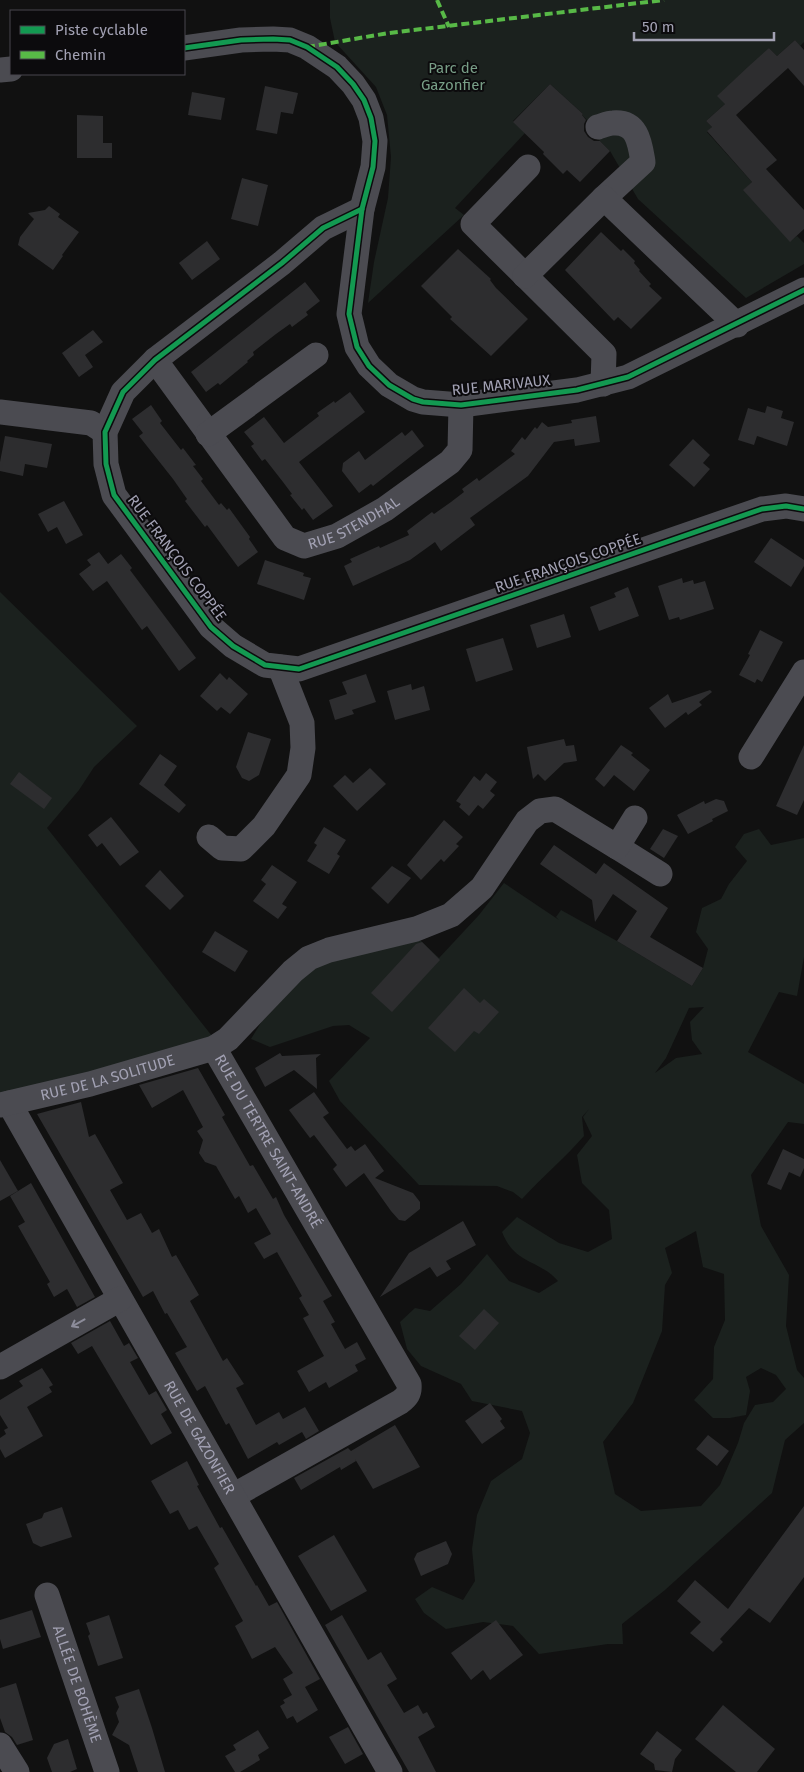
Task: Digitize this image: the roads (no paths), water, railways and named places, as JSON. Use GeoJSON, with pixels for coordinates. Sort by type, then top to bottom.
{"type":"FeatureCollection","features":[{"type":"Feature","properties":{"kind":"street","name":"RUE MARIVAUX"},"geometry":{"type":"LineString","coordinates":[[185,48],[241,40],[290,40],[307,47],[337,67],[353,84],[364,100],[375,141],[373,167],[362,209],[349,314],[356,347],[369,366],[389,385],[413,399],[423,402],[462,405],[577,390],[603,384],[628,377],[737,325],[804,290]]}},
{"type":"Feature","properties":{"kind":"street"},"geometry":{"type":"LineString","coordinates":[[525,276],[643,162],[640,141],[634,130],[628,126],[613,122],[598,128]]}},
{"type":"Feature","properties":{"kind":"street"},"geometry":{"type":"LineString","coordinates":[[528,167],[473,224],[604,354],[603,384]]}},
{"type":"Feature","properties":{"kind":"street"},"geometry":{"type":"LineString","coordinates":[[604,198],[737,325]]}},
{"type":"Feature","properties":{"kind":"street","name":"RUE FRANÇOIS COPPÉE"},"geometry":{"type":"LineString","coordinates":[[362,209],[323,228],[282,263],[155,360],[123,392],[105,432],[106,464],[114,495],[211,627],[233,646],[265,665],[299,669],[762,509],[786,506],[804,509]]}},
{"type":"Feature","properties":{"kind":"street"},"geometry":{"type":"LineString","coordinates":[[208,434],[316,355]]}},
{"type":"Feature","properties":{"kind":"street","name":"RUE STENDHAL"},"geometry":{"type":"LineString","coordinates":[[155,360],[285,538],[304,546],[337,536],[385,509],[450,462],[460,450],[462,405]]}},
{"type":"Feature","properties":{"kind":"street"},"geometry":{"type":"LineString","coordinates":[[0,412],[91,423],[105,432]]}},
{"type":"Feature","properties":{"kind":"street"},"geometry":{"type":"LineString","coordinates":[[209,837],[222,848],[241,849],[264,826],[299,776],[303,748],[302,723],[280,667]]}},
{"type":"Feature","properties":{"kind":"street"},"geometry":{"type":"LineString","coordinates":[[751,757],[804,672]]}},
{"type":"Feature","properties":{"kind":"street","name":"RUE DU TERTRE SAINT-ANDRÉ"},"geometry":{"type":"LineString","coordinates":[[233,1496],[400,1402],[408,1395],[410,1390],[409,1384],[214,1048],[228,1039],[293,971],[309,958],[329,950],[416,929],[451,915],[482,888],[527,821],[540,811],[555,809],[660,874]]}},
{"type":"Feature","properties":{"kind":"street"},"geometry":{"type":"LineString","coordinates":[[617,848],[635,818]]}},
{"type":"Feature","properties":{"kind":"street","name":"RUE DE LA SOLITUDE"},"geometry":{"type":"LineString","coordinates":[[4,1104],[90,1084],[214,1048]]}},
{"type":"Feature","properties":{"kind":"street","name":"RUE DE GAZONFIER"},"geometry":{"type":"LineString","coordinates":[[4,1104],[120,1299],[390,1772]]}},
{"type":"Feature","properties":{"kind":"street"},"geometry":{"type":"LineString","coordinates":[[0,1367],[120,1299]]}},
{"type":"Feature","properties":{"kind":"street","name":"ALLÉE DE BOHÈME"},"geometry":{"type":"LineString","coordinates":[[47,1595],[107,1772]]}},
{"type":"Feature","properties":{"kind":"street"},"geometry":{"type":"LineString","coordinates":[[0,1745],[17,1772]]}},
{"type":"Feature","properties":{"kind":"park label","name":"Parc de Gazonfier"},"geometry":{"type":"Point","coordinates":[453,76]}}]}
